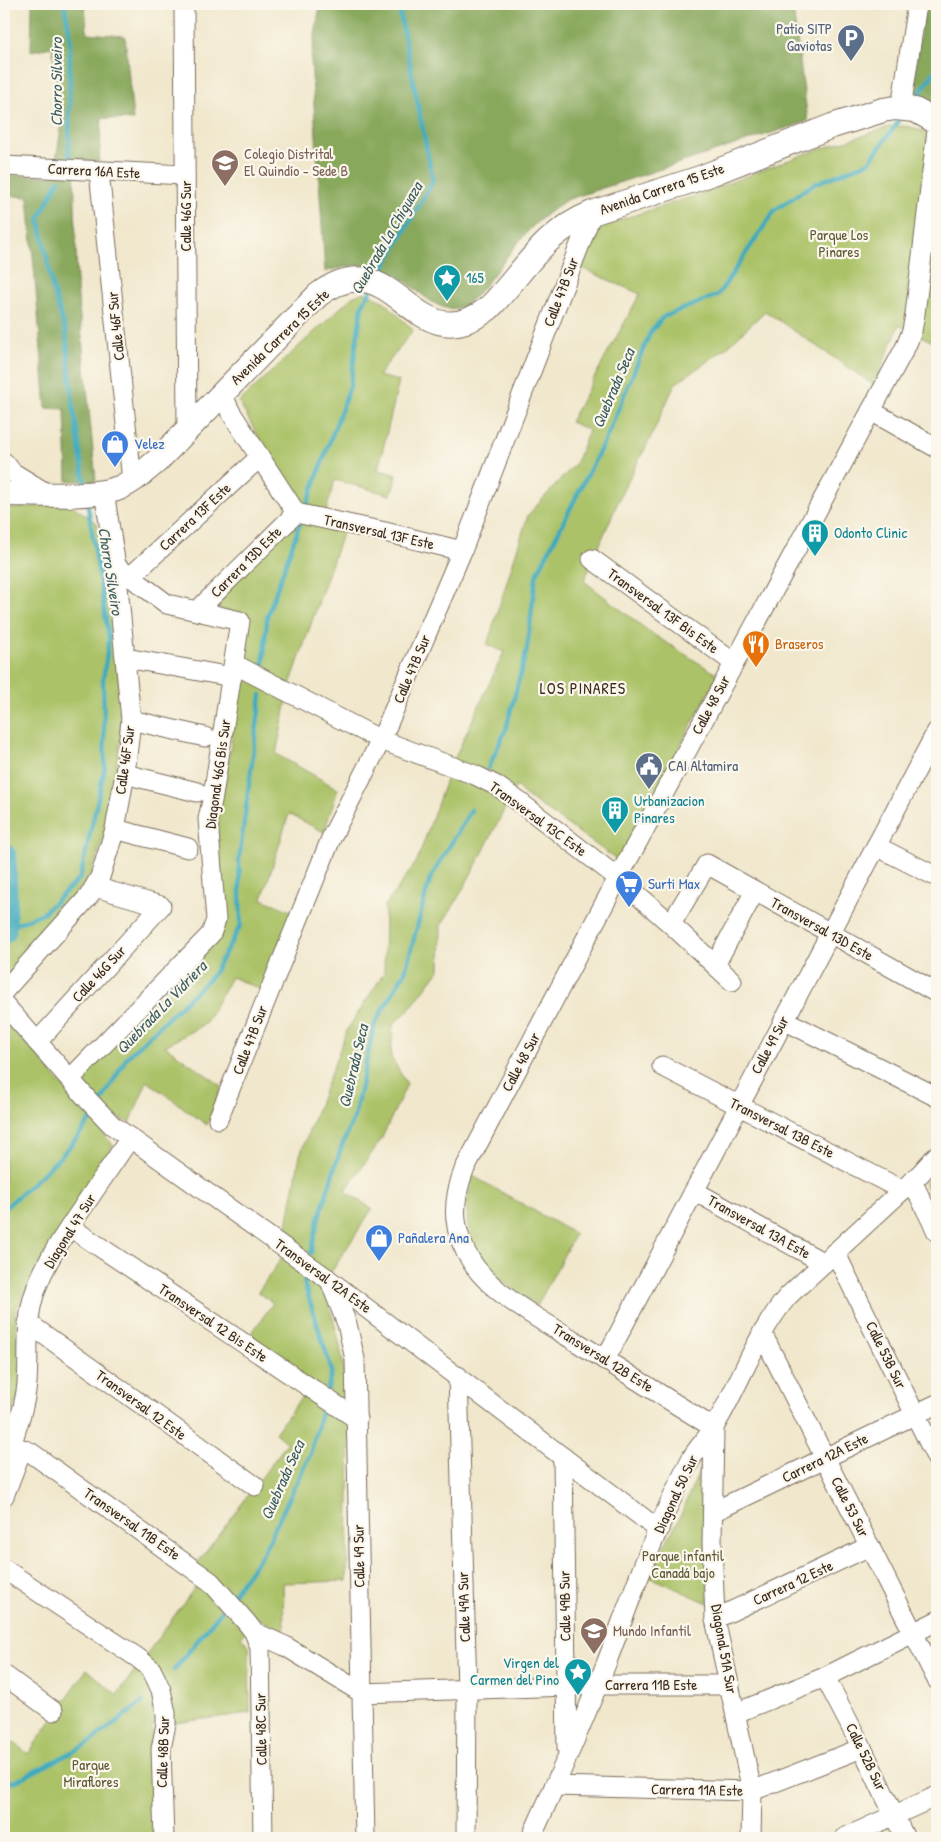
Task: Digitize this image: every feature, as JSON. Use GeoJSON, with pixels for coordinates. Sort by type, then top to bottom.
{"type":"FeatureCollection","features":[{"type":"Feature","properties":{"kind":"main road","name":"Avenida Carrera 15 Este"},"geometry":{"type":"LineString","coordinates":[[4,494],[100,492],[118,488],[132,480],[157,461],[318,295],[325,289],[342,282],[361,280],[375,282],[388,288],[426,318],[447,324],[464,322],[473,319],[489,308],[544,243],[575,220],[700,178],[867,114],[902,108],[914,110],[937,122]]}},
{"type":"Feature","properties":{"kind":"street","name":"Calle 46G Sur"},"geometry":{"type":"LineString","coordinates":[[184,4],[187,429]]}},
{"type":"Feature","properties":{"kind":"street"},"geometry":{"type":"LineString","coordinates":[[902,108],[917,4]]}},
{"type":"Feature","properties":{"kind":"street","name":"Calle 48 Sur"},"geometry":{"type":"LineString","coordinates":[[494,1287],[472,1264],[461,1242],[456,1219],[457,1188],[468,1163],[618,878],[899,361],[912,331],[937,130]]}},
{"type":"Feature","properties":{"kind":"street","name":"Carrera 16A Este"},"geometry":{"type":"LineString","coordinates":[[4,166],[185,175]]}},
{"type":"Feature","properties":{"kind":"street","name":"Calle 46F Sur"},"geometry":{"type":"LineString","coordinates":[[99,172],[132,480]]}},
{"type":"Feature","properties":{"kind":"street","name":"Calle 47B Sur"},"geometry":{"type":"LineString","coordinates":[[218,1118],[332,836],[381,740],[462,551],[592,213]]}},
{"type":"Feature","properties":{"kind":"street"},"geometry":{"type":"LineString","coordinates":[[222,393],[230,411],[296,513]]}},
{"type":"Feature","properties":{"kind":"street"},"geometry":{"type":"LineString","coordinates":[[871,411],[937,448]]}},
{"type":"Feature","properties":{"kind":"street","name":"Carrera 13F Este"},"geometry":{"type":"LineString","coordinates":[[123,572],[260,457]]}},
{"type":"Feature","properties":{"kind":"street"},"geometry":{"type":"LineString","coordinates":[[4,462],[12,472],[59,494]]}},
{"type":"Feature","properties":{"kind":"street","name":"Calle 46F Sur"},"geometry":{"type":"LineString","coordinates":[[4,991],[90,896],[100,877],[115,829],[125,774],[131,720],[126,658],[123,572],[100,492]]}},
{"type":"Feature","properties":{"kind":"street","name":"Transversal 13F Este"},"geometry":{"type":"LineString","coordinates":[[296,513],[462,551]]}},
{"type":"Feature","properties":{"kind":"street","name":"Carrera 13D Este"},"geometry":{"type":"LineString","coordinates":[[197,611],[296,513]]}},
{"type":"Feature","properties":{"kind":"street","name":"Transversal 13F Bis Este"},"geometry":{"type":"LineString","coordinates":[[592,559],[734,663]]}},
{"type":"Feature","properties":{"kind":"street"},"geometry":{"type":"LineString","coordinates":[[123,572],[167,604],[197,611]]}},
{"type":"Feature","properties":{"kind":"street","name":"Diagonal 46G Bis Sur"},"geometry":{"type":"LineString","coordinates":[[70,1079],[211,934],[216,920],[208,820],[240,620],[197,611]]}},
{"type":"Feature","properties":{"kind":"street","name":"Transversal 13C Este"},"geometry":{"type":"LineString","coordinates":[[126,658],[233,671],[381,740],[475,775],[497,786],[618,878],[732,981]]}},
{"type":"Feature","properties":{"kind":"street"},"geometry":{"type":"LineString","coordinates":[[131,720],[205,738]]}},
{"type":"Feature","properties":{"kind":"street","name":"Calle 49 Sur"},"geometry":{"type":"LineString","coordinates":[[605,1360],[937,731]]}},
{"type":"Feature","properties":{"kind":"street"},"geometry":{"type":"LineString","coordinates":[[125,774],[197,792]]}},
{"type":"Feature","properties":{"kind":"street"},"geometry":{"type":"LineString","coordinates":[[115,829],[188,848]]}},
{"type":"Feature","properties":{"kind":"street"},"geometry":{"type":"LineString","coordinates":[[876,846],[937,877]]}},
{"type":"Feature","properties":{"kind":"street","name":"Transversal 13D Este"},"geometry":{"type":"LineString","coordinates":[[671,924],[707,864],[937,993]]}},
{"type":"Feature","properties":{"kind":"street","name":"Calle 46G Sur"},"geometry":{"type":"LineString","coordinates":[[37,1042],[161,906],[95,887]]}},
{"type":"Feature","properties":{"kind":"street"},"geometry":{"type":"LineString","coordinates":[[715,965],[755,891]]}},
{"type":"Feature","properties":{"kind":"street","name":"Transversal 12A Este"},"geometry":{"type":"LineString","coordinates":[[4,1004],[106,1119],[328,1279],[659,1530]]}},
{"type":"Feature","properties":{"kind":"street"},"geometry":{"type":"LineString","coordinates":[[784,1020],[937,1098]]}},
{"type":"Feature","properties":{"kind":"street","name":"Transversal 13B Este"},"geometry":{"type":"LineString","coordinates":[[662,1066],[739,1106],[907,1186]]}},
{"type":"Feature","properties":{"kind":"street","name":"Diagonal 47 Sur"},"geometry":{"type":"LineString","coordinates":[[4,1496],[12,1450],[24,1407],[27,1383],[28,1324],[31,1306],[40,1279],[70,1227],[130,1138]]}},
{"type":"Feature","properties":{"kind":"street","name":"Diagonal 50 Sur"},"geometry":{"type":"LineString","coordinates":[[531,1838],[598,1685],[659,1530],[690,1460],[714,1428],[762,1334],[788,1296],[907,1186],[937,1155]]}},
{"type":"Feature","properties":{"kind":"street"},"geometry":{"type":"LineString","coordinates":[[907,1186],[937,1232]]}},
{"type":"Feature","properties":{"kind":"street","name":"Transversal 13A Este"},"geometry":{"type":"LineString","coordinates":[[694,1191],[829,1257]]}},
{"type":"Feature","properties":{"kind":"street","name":"Transversal 12 Bis Este"},"geometry":{"type":"LineString","coordinates":[[70,1227],[357,1419]]}},
{"type":"Feature","properties":{"kind":"street","name":"Calle 53B Sur"},"geometry":{"type":"LineString","coordinates":[[829,1257],[916,1415],[937,1459]]}},
{"type":"Feature","properties":{"kind":"street","name":"Calle 49 Sur"},"geometry":{"type":"LineString","coordinates":[[328,1279],[342,1307],[355,1359],[364,1838]]}},
{"type":"Feature","properties":{"kind":"street","name":"Transversal 12B Este"},"geometry":{"type":"LineString","coordinates":[[494,1287],[532,1314],[714,1428]]}},
{"type":"Feature","properties":{"kind":"street","name":"Transversal 12 Este"},"geometry":{"type":"LineString","coordinates":[[28,1324],[255,1486]]}},
{"type":"Feature","properties":{"kind":"street","name":"Calle 53 Sur"},"geometry":{"type":"LineString","coordinates":[[762,1334],[937,1680]]}},
{"type":"Feature","properties":{"kind":"street","name":"Calle 49A Sur"},"geometry":{"type":"LineString","coordinates":[[458,1376],[466,1690],[466,1838]]}},
{"type":"Feature","properties":{"kind":"street","name":"Carrera 12A Este"},"geometry":{"type":"LineString","coordinates":[[713,1512],[937,1404]]}},
{"type":"Feature","properties":{"kind":"street","name":"Diagonal 51A Sur"},"geometry":{"type":"LineString","coordinates":[[714,1428],[712,1543],[715,1619],[752,1791],[751,1838]]}},
{"type":"Feature","properties":{"kind":"street","name":"Transversal 11B Este"},"geometry":{"type":"LineString","coordinates":[[12,1450],[38,1456],[114,1514],[194,1568],[211,1582],[250,1627],[362,1693]]}},
{"type":"Feature","properties":{"kind":"street","name":"Calle 49B Sur"},"geometry":{"type":"LineString","coordinates":[[563,1457],[567,1756]]}},
{"type":"Feature","properties":{"kind":"street","name":"Carrera 12 Este"},"geometry":{"type":"LineString","coordinates":[[715,1619],[870,1546]]}},
{"type":"Feature","properties":{"kind":"street","name":"Calle 48B Sur"},"geometry":{"type":"LineString","coordinates":[[4,1569],[138,1658],[150,1669],[161,1690],[166,1713],[166,1724],[160,1750],[164,1838]]}},
{"type":"Feature","properties":{"kind":"street"},"geometry":{"type":"LineString","coordinates":[[736,1713],[825,1677],[937,1621]]}},
{"type":"Feature","properties":{"kind":"street","name":"Calle 48C Sur"},"geometry":{"type":"LineString","coordinates":[[250,1627],[260,1648],[263,1838]]}},
{"type":"Feature","properties":{"kind":"street"},"geometry":{"type":"LineString","coordinates":[[4,1675],[53,1711]]}},
{"type":"Feature","properties":{"kind":"street","name":"Calle 52B Sur"},"geometry":{"type":"LineString","coordinates":[[825,1677],[862,1748],[905,1838]]}},
{"type":"Feature","properties":{"kind":"street","name":"Carrera 11B Este"},"geometry":{"type":"LineString","coordinates":[[362,1693],[598,1685],[730,1685]]}},
{"type":"Feature","properties":{"kind":"street","name":"Carrera 11A Este"},"geometry":{"type":"LineString","coordinates":[[554,1786],[752,1791],[862,1748]]}},
{"type":"Feature","properties":{"kind":"street"},"geometry":{"type":"LineString","coordinates":[[844,1838],[937,1796]]}},
{"type":"Feature","properties":{"kind":"green space"},"geometry":{"type":"Polygon","coordinates":[[[32,4],[85,4],[87,33],[125,36],[133,120],[102,118],[99,161],[74,162],[77,287],[96,481],[67,481],[65,409],[46,408],[28,197],[4,195],[4,176],[53,176],[62,124],[52,47],[31,51],[32,4]]]}},
{"type":"Feature","properties":{"kind":"green space"},"geometry":{"type":"Polygon","coordinates":[[[320,4],[794,4],[794,17],[808,121],[566,200],[543,217],[528,232],[471,300],[463,306],[453,309],[444,307],[434,303],[388,270],[356,265],[325,272],[311,60],[320,4]]]}},
{"type":"Feature","properties":{"kind":"green space"},"geometry":{"type":"Polygon","coordinates":[[[925,4],[937,4],[937,106],[911,94],[925,4]]]}},
{"type":"Feature","properties":{"kind":"green space","name":"Parque Los Pinares"},"geometry":{"type":"Polygon","coordinates":[[[904,126],[922,131],[937,142],[937,344],[899,325],[874,385],[765,311],[726,348],[675,384],[650,439],[623,490],[584,581],[651,633],[718,675],[619,861],[524,794],[516,786],[482,854],[441,925],[440,969],[408,1011],[393,1024],[391,1057],[407,1084],[381,1140],[345,1191],[372,1209],[323,1285],[339,1344],[346,1390],[349,1445],[347,1581],[283,1583],[284,1632],[256,1617],[241,1637],[249,1646],[250,1713],[152,1726],[159,1838],[4,1838],[4,1735],[28,1754],[87,1669],[117,1695],[203,1576],[194,1568],[287,1443],[275,1433],[309,1387],[244,1344],[273,1303],[258,1292],[287,1250],[283,1247],[300,1155],[347,1030],[384,973],[385,906],[417,861],[451,766],[504,652],[487,645],[528,515],[576,463],[589,430],[570,422],[640,294],[577,266],[595,228],[694,196],[805,154],[889,127],[904,126]]]}},
{"type":"Feature","properties":{"kind":"green space"},"geometry":{"type":"Polygon","coordinates":[[[364,292],[385,302],[413,330],[378,376],[399,381],[378,470],[397,475],[391,495],[335,480],[322,525],[343,531],[290,685],[276,754],[338,789],[324,832],[289,814],[262,899],[293,912],[263,990],[231,977],[206,1023],[165,1046],[222,1086],[207,1125],[147,1081],[130,1123],[113,1115],[78,1078],[220,936],[226,911],[216,825],[231,745],[246,616],[211,606],[300,512],[239,402],[352,297],[364,292]]]}},
{"type":"Feature","properties":{"kind":"green space"},"geometry":{"type":"Polygon","coordinates":[[[70,504],[97,523],[115,621],[122,727],[110,817],[91,875],[65,910],[4,981],[4,509],[70,504]]]}},
{"type":"Feature","properties":{"kind":"green space"},"geometry":{"type":"Polygon","coordinates":[[[4,1017],[113,1145],[15,1311],[21,1391],[4,1428],[4,1017]]]}},
{"type":"Feature","properties":{"kind":"green space"},"geometry":{"type":"Polygon","coordinates":[[[937,1173],[937,1209],[925,1183],[937,1173]]]}},
{"type":"Feature","properties":{"kind":"green space"},"geometry":{"type":"Polygon","coordinates":[[[473,1176],[575,1234],[537,1306],[499,1278],[479,1255],[468,1227],[468,1197],[473,1176]]]}},
{"type":"Feature","properties":{"kind":"green space","name":"Parque infantil Canadá bajo"},"geometry":{"type":"Polygon","coordinates":[[[705,1457],[708,1603],[647,1576],[679,1519],[705,1457]]]}},
{"type":"Feature","properties":{"kind":"waterway","name":"Chorro Silveiro"},"geometry":{"type":"LineString","coordinates":[[64,4],[70,34],[69,161]]}},
{"type":"Feature","properties":{"kind":"waterway","name":"Quebrada La Chiguaza"},"geometry":{"type":"LineString","coordinates":[[378,277],[433,181],[398,4]]}},
{"type":"Feature","properties":{"kind":"waterway","name":"Quebrada Seca"},"geometry":{"type":"LineString","coordinates":[[915,100],[937,68]]}},
{"type":"Feature","properties":{"kind":"waterway","name":"Quebrada Seca"},"geometry":{"type":"LineString","coordinates":[[488,769],[506,729],[527,649],[536,576],[607,436],[650,333],[663,317],[718,295],[775,210],[812,185],[869,162],[898,122]]}},
{"type":"Feature","properties":{"kind":"waterway","name":"Chorro Silveiro"},"geometry":{"type":"LineString","coordinates":[[59,180],[39,218],[53,290],[66,333],[72,396],[85,487]]}},
{"type":"Feature","properties":{"kind":"waterway","name":"Quebrada La Chiguaza"},"geometry":{"type":"LineString","coordinates":[[305,510],[350,386],[362,306],[371,290]]}},
{"type":"Feature","properties":{"kind":"waterway","name":"Chorro Silveiro"},"geometry":{"type":"LineString","coordinates":[[4,929],[43,913],[80,878],[105,767],[103,680],[109,639],[87,500]]}},
{"type":"Feature","properties":{"kind":"waterway","name":"Quebrada La Vidriera"},"geometry":{"type":"LineString","coordinates":[[263,671],[267,617],[300,523]]}},
{"type":"Feature","properties":{"kind":"waterway","name":"Quebrada La Vidriera"},"geometry":{"type":"LineString","coordinates":[[99,1106],[127,1057],[212,976],[241,925],[239,860],[261,695]]}},
{"type":"Feature","properties":{"kind":"waterway","name":"Quebrada Seca"},"geometry":{"type":"LineString","coordinates":[[311,1253],[318,1221],[341,1148],[354,1117],[375,1023],[405,972],[430,879],[471,810]]}},
{"type":"Feature","properties":{"kind":"waterway"},"geometry":{"type":"LineString","coordinates":[[4,856],[4,931]]}},
{"type":"Feature","properties":{"kind":"waterway","name":"Quebrada La Vidriera"},"geometry":{"type":"LineString","coordinates":[[4,1209],[65,1152],[95,1112]]}},
{"type":"Feature","properties":{"kind":"waterway","name":"Quebrada Seca"},"geometry":{"type":"LineString","coordinates":[[305,1276],[304,1283],[332,1371],[327,1392]]}},
{"type":"Feature","properties":{"kind":"waterway","name":"Quebrada Seca"},"geometry":{"type":"LineString","coordinates":[[230,1598],[263,1553],[310,1455],[324,1402]]}},
{"type":"Feature","properties":{"kind":"waterway","name":"Quebrada Seca"},"geometry":{"type":"LineString","coordinates":[[174,1670],[226,1605]]}},
{"type":"Feature","properties":{"kind":"waterway","name":"Quebrada Seca"},"geometry":{"type":"LineString","coordinates":[[4,1783],[16,1781],[86,1745],[143,1702]]}},
{"type":"Feature","properties":{"kind":"place","name":"Patio SITP Gaviotas"},"geometry":{"type":"Point","coordinates":[851,62]}},
{"type":"Feature","properties":{"kind":"place","name":"Colegio Distrital El Quindío - Sede B"},"geometry":{"type":"Point","coordinates":[225,187]}},
{"type":"Feature","properties":{"kind":"place","name":"165"},"geometry":{"type":"Point","coordinates":[447,302]}},
{"type":"Feature","properties":{"kind":"place","name":"Velez"},"geometry":{"type":"Point","coordinates":[115,468]}},
{"type":"Feature","properties":{"kind":"place","name":"Odonto Clinic"},"geometry":{"type":"Point","coordinates":[815,557]}},
{"type":"Feature","properties":{"kind":"place","name":"Braseros"},"geometry":{"type":"Point","coordinates":[756,668]}},
{"type":"Feature","properties":{"kind":"place","name":"CAI Altamira"},"geometry":{"type":"Point","coordinates":[649,790]}},
{"type":"Feature","properties":{"kind":"place","name":"Urbanizacion Pinares"},"geometry":{"type":"Point","coordinates":[615,834]}},
{"type":"Feature","properties":{"kind":"place","name":"Surti Max"},"geometry":{"type":"Point","coordinates":[629,908]}},
{"type":"Feature","properties":{"kind":"place","name":"Pañalera Ana"},"geometry":{"type":"Point","coordinates":[379,1262]}},
{"type":"Feature","properties":{"kind":"place","name":"Mundo Infantil"},"geometry":{"type":"Point","coordinates":[594,1655]}},
{"type":"Feature","properties":{"kind":"place","name":"Virgen del Carmen del Pino"},"geometry":{"type":"Point","coordinates":[578,1696]}},
{"type":"Feature","properties":{"kind":"district","name":"LOS PINARES"},"geometry":{"type":"Point","coordinates":[583,688]}},
{"type":"Feature","properties":{"kind":"park label","name":"Parque Miraflores"},"geometry":{"type":"Point","coordinates":[91,1774]}}]}
